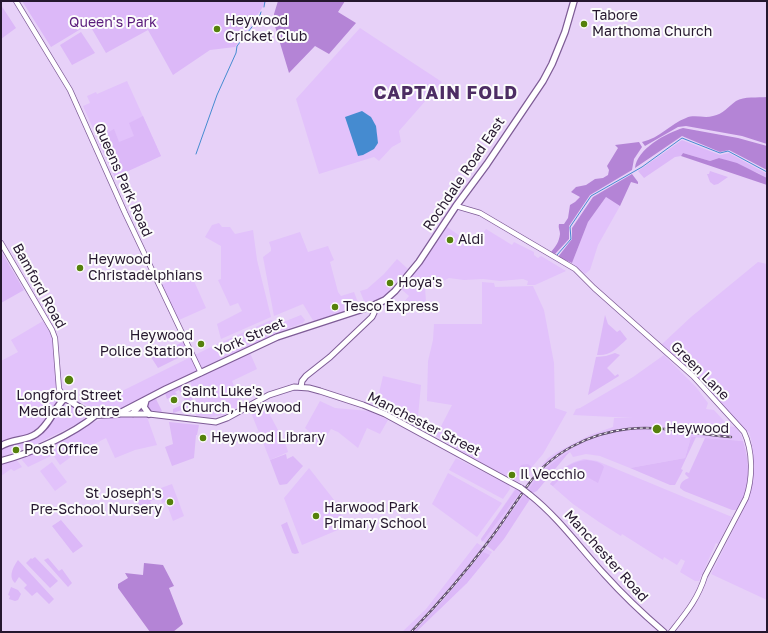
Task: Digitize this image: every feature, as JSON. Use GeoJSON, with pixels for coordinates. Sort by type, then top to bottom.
{"type":"FeatureCollection","features":[{"type":"Feature","properties":{"kind":"highway","name":"Rochdale Road East"},"geometry":{"type":"LineString","coordinates":[[395,291],[419,262],[543,81],[552,64],[565,32],[574,1]]}},
{"type":"Feature","properties":{"kind":"highway","name":"York Street"},"geometry":{"type":"LineString","coordinates":[[118,414],[201,372],[286,334],[372,306],[385,300],[395,291]]}},
{"type":"Feature","properties":{"kind":"highway"},"geometry":{"type":"LineString","coordinates":[[1,446],[13,440],[29,438],[35,435],[40,431],[60,402],[65,398],[87,412],[96,415],[118,414]]}},
{"type":"Feature","properties":{"kind":"highway"},"geometry":{"type":"LineString","coordinates":[[133,413],[146,399]]}},
{"type":"Feature","properties":{"kind":"highway"},"geometry":{"type":"LineString","coordinates":[[146,399],[144,407],[149,414]]}},
{"type":"Feature","properties":{"kind":"highway"},"geometry":{"type":"LineString","coordinates":[[1,462],[18,457],[44,445],[76,429],[96,415]]}},
{"type":"Feature","properties":{"kind":"main road"},"geometry":{"type":"LineString","coordinates":[[118,414],[149,414],[216,422],[227,418],[278,391],[301,387],[306,376],[330,357],[372,317],[374,313],[372,306]]}},
{"type":"Feature","properties":{"kind":"main road","name":"Manchester Street"},"geometry":{"type":"LineString","coordinates":[[301,387],[320,391],[385,414],[520,488],[530,495]]}},
{"type":"Feature","properties":{"kind":"main road","name":"Manchester Road"},"geometry":{"type":"LineString","coordinates":[[530,495],[540,502],[555,517],[631,603],[664,632]]}},
{"type":"Feature","properties":{"kind":"street","name":"Queens Park Road"},"geometry":{"type":"LineString","coordinates":[[16,1],[70,90],[127,218],[201,372]]}},
{"type":"Feature","properties":{"kind":"street","name":"Green Lane"},"geometry":{"type":"LineString","coordinates":[[456,206],[480,213],[575,269],[594,288],[693,376],[742,429],[747,441],[751,469],[748,490],[718,554],[705,576],[695,601],[671,632]]}},
{"type":"Feature","properties":{"kind":"street","name":"Bamford Road"},"geometry":{"type":"LineString","coordinates":[[1,243],[52,330],[55,338],[59,389],[65,398]]}},
{"type":"Feature","properties":{"kind":"shaded area"},"geometry":{"type":"Polygon","coordinates":[[[278,1],[345,1],[338,12],[356,23],[329,54],[315,46],[289,73],[274,23],[274,14],[278,1]]]}},
{"type":"Feature","properties":{"kind":"shaded area"},"geometry":{"type":"Polygon","coordinates":[[[360,28],[442,82],[399,131],[401,142],[392,147],[379,161],[374,157],[319,174],[296,99],[360,28]]]}},
{"type":"Feature","properties":{"kind":"shaded area"},"geometry":{"type":"Polygon","coordinates":[[[127,81],[161,156],[115,177],[83,106],[90,103],[87,96],[96,92],[97,94],[127,81]]]}},
{"type":"Feature","properties":{"kind":"shaded area"},"geometry":{"type":"Polygon","coordinates":[[[767,97],[767,144],[742,136],[686,126],[678,127],[645,146],[642,142],[660,134],[686,118],[693,116],[706,117],[717,115],[739,99],[767,97]]]}},
{"type":"Feature","properties":{"kind":"shaded area"},"geometry":{"type":"Polygon","coordinates":[[[683,128],[738,138],[767,146],[767,170],[729,150],[720,152],[682,136],[635,168],[641,154],[653,143],[676,130],[683,128]]]}},
{"type":"Feature","properties":{"kind":"shaded area"},"geometry":{"type":"Polygon","coordinates":[[[639,142],[642,147],[634,159],[632,170],[590,195],[569,226],[569,239],[555,254],[551,252],[559,239],[559,224],[564,224],[568,218],[570,205],[580,197],[571,192],[576,187],[586,185],[595,179],[603,178],[608,175],[609,170],[607,166],[618,148],[615,145],[639,142]]]}},
{"type":"Feature","properties":{"kind":"shaded area"},"geometry":{"type":"Polygon","coordinates":[[[683,153],[710,161],[719,158],[737,163],[767,178],[767,185],[681,156],[683,153]]]}},
{"type":"Feature","properties":{"kind":"shaded area"},"geometry":{"type":"Polygon","coordinates":[[[632,174],[638,184],[631,182],[620,206],[606,197],[588,222],[572,263],[558,257],[572,239],[572,228],[593,197],[632,174]]]}},
{"type":"Feature","properties":{"kind":"shaded area"},"geometry":{"type":"Polygon","coordinates":[[[606,197],[620,206],[598,245],[590,270],[585,274],[572,263],[588,222],[606,197]]]}},
{"type":"Feature","properties":{"kind":"shaded area"},"geometry":{"type":"Polygon","coordinates":[[[219,223],[222,227],[230,227],[235,234],[253,230],[257,260],[271,317],[221,339],[217,324],[242,311],[238,303],[230,306],[218,280],[221,279],[221,246],[205,237],[212,225],[219,223]]]}},
{"type":"Feature","properties":{"kind":"shaded area"},"geometry":{"type":"Polygon","coordinates":[[[447,227],[476,247],[486,229],[512,245],[514,242],[534,252],[534,255],[538,258],[541,256],[566,271],[535,285],[527,285],[528,281],[523,279],[500,281],[449,278],[433,286],[425,287],[426,302],[404,305],[403,303],[409,296],[401,289],[426,259],[447,227]]]}},
{"type":"Feature","properties":{"kind":"shaded area"},"geometry":{"type":"Polygon","coordinates":[[[300,232],[308,252],[328,246],[334,260],[330,262],[338,292],[341,296],[354,292],[359,305],[355,310],[314,322],[303,304],[274,316],[263,257],[271,251],[269,242],[300,232]]]}},
{"type":"Feature","properties":{"kind":"shaded area"},"geometry":{"type":"Polygon","coordinates":[[[397,259],[408,269],[386,294],[377,300],[366,303],[360,291],[367,289],[384,274],[397,259]]]}},
{"type":"Feature","properties":{"kind":"shaded area"},"geometry":{"type":"Polygon","coordinates":[[[758,262],[767,264],[767,600],[711,574],[745,506],[750,492],[753,477],[752,443],[749,432],[746,432],[707,387],[661,345],[691,317],[758,262]]]}},
{"type":"Feature","properties":{"kind":"shaded area"},"geometry":{"type":"Polygon","coordinates":[[[190,272],[206,308],[179,320],[161,285],[190,272]]]}},
{"type":"Feature","properties":{"kind":"shaded area"},"geometry":{"type":"Polygon","coordinates":[[[482,282],[494,283],[495,287],[533,286],[544,310],[554,363],[555,408],[567,412],[543,454],[518,482],[481,463],[436,436],[452,405],[427,401],[428,361],[433,340],[434,324],[482,324],[482,282]]]}},
{"type":"Feature","properties":{"kind":"shaded area"},"geometry":{"type":"Polygon","coordinates":[[[301,315],[305,320],[303,323],[279,332],[225,357],[120,410],[103,411],[83,403],[99,395],[118,393],[211,347],[271,320],[281,323],[301,315]]]}},
{"type":"Feature","properties":{"kind":"shaded area"},"geometry":{"type":"Polygon","coordinates":[[[43,321],[52,336],[55,374],[59,397],[54,407],[40,426],[30,434],[17,436],[1,443],[1,361],[18,352],[11,340],[43,321]]]}},
{"type":"Feature","properties":{"kind":"shaded area"},"geometry":{"type":"Polygon","coordinates":[[[250,353],[257,369],[232,381],[241,404],[240,406],[224,415],[211,417],[196,416],[195,396],[190,381],[250,353]]]}},
{"type":"Feature","properties":{"kind":"shaded area"},"geometry":{"type":"Polygon","coordinates":[[[664,355],[696,387],[708,403],[706,409],[714,410],[726,423],[724,426],[736,427],[743,441],[691,437],[685,458],[630,468],[600,456],[586,454],[573,457],[570,452],[544,472],[528,490],[524,487],[548,458],[557,452],[590,435],[613,427],[614,418],[633,418],[573,415],[576,409],[633,377],[664,355]]]}},
{"type":"Feature","properties":{"kind":"shaded area"},"geometry":{"type":"Polygon","coordinates":[[[383,376],[421,385],[417,427],[380,407],[384,399],[383,397],[373,393],[379,393],[383,376]]]}},
{"type":"Feature","properties":{"kind":"shaded area"},"geometry":{"type":"Polygon","coordinates":[[[320,401],[335,408],[369,411],[388,420],[380,434],[367,428],[358,448],[338,432],[331,429],[320,447],[308,437],[311,433],[305,428],[320,401]]]}},
{"type":"Feature","properties":{"kind":"shaded area"},"geometry":{"type":"Polygon","coordinates":[[[263,402],[286,445],[288,452],[270,460],[250,410],[263,402]]]}},
{"type":"Feature","properties":{"kind":"shaded area"},"geometry":{"type":"Polygon","coordinates":[[[63,405],[81,411],[85,420],[30,447],[1,457],[1,449],[11,444],[37,437],[59,408],[63,405]]]}},
{"type":"Feature","properties":{"kind":"shaded area"},"geometry":{"type":"Polygon","coordinates":[[[109,417],[147,417],[157,445],[135,450],[115,458],[106,438],[75,454],[60,465],[53,455],[28,467],[22,460],[24,456],[94,422],[109,417]]]}},
{"type":"Feature","properties":{"kind":"shaded area"},"geometry":{"type":"Polygon","coordinates":[[[456,458],[509,485],[510,489],[503,499],[449,470],[456,458]]]}},
{"type":"Feature","properties":{"kind":"shaded area"},"geometry":{"type":"Polygon","coordinates":[[[16,459],[22,467],[14,471],[11,469],[1,476],[1,464],[16,459]]]}},
{"type":"Feature","properties":{"kind":"shaded area"},"geometry":{"type":"Polygon","coordinates":[[[584,459],[597,461],[732,517],[718,544],[716,543],[699,581],[695,581],[680,572],[685,561],[681,559],[677,565],[664,557],[663,560],[622,534],[621,536],[599,522],[573,504],[550,484],[563,468],[584,459]]]}},
{"type":"Feature","properties":{"kind":"shaded area"},"geometry":{"type":"Polygon","coordinates":[[[52,462],[67,482],[55,491],[40,471],[52,462]]]}},
{"type":"Feature","properties":{"kind":"shaded area","name":"Harwood Park Primary School"},"geometry":{"type":"Polygon","coordinates":[[[309,468],[338,505],[345,527],[302,545],[284,498],[309,468]]]}},
{"type":"Feature","properties":{"kind":"shaded area"},"geometry":{"type":"Polygon","coordinates":[[[448,473],[502,503],[477,537],[432,504],[448,473]]]}},
{"type":"Feature","properties":{"kind":"shaded area","name":"St Joseph's Pre-School Nursery"},"geometry":{"type":"Polygon","coordinates":[[[172,484],[184,516],[173,521],[166,502],[162,503],[161,499],[150,501],[147,493],[172,484]]]}},
{"type":"Feature","properties":{"kind":"shaded area"},"geometry":{"type":"Polygon","coordinates":[[[515,489],[519,490],[530,499],[494,551],[481,539],[515,489]]]}},
{"type":"Feature","properties":{"kind":"shaded area"},"geometry":{"type":"Polygon","coordinates":[[[477,543],[492,552],[467,583],[416,632],[402,632],[426,609],[477,543]]]}},
{"type":"Feature","properties":{"kind":"shaded area"},"geometry":{"type":"Polygon","coordinates":[[[144,563],[163,565],[174,586],[169,588],[183,624],[173,632],[150,632],[118,588],[118,584],[128,578],[125,573],[143,575],[144,563]]]}},
{"type":"Feature","properties":{"kind":"green space","name":"Queen's Park"},"geometry":{"type":"Polygon","coordinates":[[[22,1],[267,1],[235,47],[210,50],[173,75],[148,30],[106,53],[89,24],[51,47],[22,1]]]}},
{"type":"Feature","properties":{"kind":"green space"},"geometry":{"type":"Polygon","coordinates":[[[1,5],[16,28],[1,39],[1,5]]]}},
{"type":"Feature","properties":{"kind":"green space"},"geometry":{"type":"Polygon","coordinates":[[[81,32],[95,53],[72,65],[60,45],[81,32]]]}},
{"type":"Feature","properties":{"kind":"green space"},"geometry":{"type":"Polygon","coordinates":[[[143,116],[161,156],[115,177],[97,139],[114,129],[119,142],[134,136],[129,123],[143,116]]]}},
{"type":"Feature","properties":{"kind":"green space"},"geometry":{"type":"Polygon","coordinates":[[[682,140],[720,155],[729,153],[767,174],[767,178],[719,158],[710,161],[683,153],[681,156],[675,157],[644,178],[638,171],[682,140]]]}},
{"type":"Feature","properties":{"kind":"green space"},"geometry":{"type":"Polygon","coordinates":[[[710,171],[728,177],[714,185],[710,182],[707,174],[709,174],[710,171]]]}},
{"type":"Feature","properties":{"kind":"green space"},"geometry":{"type":"Polygon","coordinates":[[[1,251],[24,290],[1,303],[1,251]]]}},
{"type":"Feature","properties":{"kind":"green space"},"geometry":{"type":"Polygon","coordinates":[[[605,315],[608,324],[617,332],[620,330],[627,339],[610,353],[597,355],[605,315]]]}},
{"type":"Feature","properties":{"kind":"green space"},"geometry":{"type":"Polygon","coordinates":[[[183,342],[188,353],[158,368],[151,357],[183,342]]]}},
{"type":"Feature","properties":{"kind":"green space"},"geometry":{"type":"Polygon","coordinates":[[[615,353],[620,355],[607,368],[615,376],[618,374],[619,376],[588,395],[596,357],[615,353]]]}},
{"type":"Feature","properties":{"kind":"green space"},"geometry":{"type":"Polygon","coordinates":[[[186,383],[192,395],[194,410],[192,412],[182,410],[173,413],[173,409],[186,403],[179,390],[175,392],[177,394],[167,399],[165,393],[186,383]]]}},
{"type":"Feature","properties":{"kind":"green space"},"geometry":{"type":"Polygon","coordinates":[[[155,397],[162,411],[161,412],[148,410],[146,404],[155,397]]]}},
{"type":"Feature","properties":{"kind":"green space"},"geometry":{"type":"Polygon","coordinates":[[[381,405],[387,408],[392,405],[405,412],[402,419],[380,407],[381,405]]]}},
{"type":"Feature","properties":{"kind":"green space"},"geometry":{"type":"Polygon","coordinates":[[[169,422],[199,425],[196,435],[194,458],[172,466],[165,447],[173,444],[169,422]]]}},
{"type":"Feature","properties":{"kind":"green space"},"geometry":{"type":"Polygon","coordinates":[[[691,437],[696,437],[681,469],[683,470],[675,485],[670,485],[630,468],[685,458],[691,437]]]}},
{"type":"Feature","properties":{"kind":"green space"},"geometry":{"type":"Polygon","coordinates":[[[705,438],[743,441],[747,458],[748,477],[745,494],[736,510],[732,510],[684,491],[680,488],[681,484],[689,478],[685,474],[686,472],[689,473],[705,438]]]}},
{"type":"Feature","properties":{"kind":"green space"},"geometry":{"type":"Polygon","coordinates":[[[570,451],[537,491],[533,493],[528,490],[547,468],[570,451]]]}},
{"type":"Feature","properties":{"kind":"green space"},"geometry":{"type":"Polygon","coordinates":[[[286,454],[287,459],[293,456],[303,466],[287,484],[280,485],[270,460],[286,454]]]}},
{"type":"Feature","properties":{"kind":"green space"},"geometry":{"type":"Polygon","coordinates":[[[587,460],[599,463],[604,467],[598,483],[571,468],[553,486],[550,484],[570,465],[587,460]]]}},
{"type":"Feature","properties":{"kind":"green space"},"geometry":{"type":"Polygon","coordinates":[[[528,464],[532,467],[525,476],[521,473],[519,476],[516,474],[521,465],[528,464]]]}},
{"type":"Feature","properties":{"kind":"green space"},"geometry":{"type":"Polygon","coordinates":[[[152,489],[157,498],[150,501],[151,504],[140,508],[135,495],[152,489]]]}},
{"type":"Feature","properties":{"kind":"green space"},"geometry":{"type":"Polygon","coordinates":[[[516,489],[521,491],[482,542],[481,539],[516,489]]]}},
{"type":"Feature","properties":{"kind":"green space"},"geometry":{"type":"Polygon","coordinates":[[[525,494],[530,499],[504,539],[494,551],[487,546],[525,494]]]}},
{"type":"Feature","properties":{"kind":"green space"},"geometry":{"type":"Polygon","coordinates":[[[61,520],[83,546],[73,553],[52,526],[61,520]]]}},
{"type":"Feature","properties":{"kind":"green space"},"geometry":{"type":"Polygon","coordinates":[[[287,522],[299,553],[292,553],[281,525],[287,522]]]}},
{"type":"Feature","properties":{"kind":"green space"},"geometry":{"type":"Polygon","coordinates":[[[483,552],[490,555],[467,583],[416,632],[414,632],[442,602],[483,552]]]}},
{"type":"Feature","properties":{"kind":"green space"},"geometry":{"type":"Polygon","coordinates":[[[35,557],[58,581],[50,588],[26,563],[31,558],[32,559],[35,557]]]}},
{"type":"Feature","properties":{"kind":"green space"},"geometry":{"type":"Polygon","coordinates":[[[48,558],[59,571],[62,569],[72,583],[68,587],[44,560],[48,558]]]}},
{"type":"Feature","properties":{"kind":"green space"},"geometry":{"type":"Polygon","coordinates":[[[18,560],[54,599],[49,604],[37,592],[32,596],[24,588],[27,585],[19,577],[15,583],[13,581],[12,572],[18,560]]]}},
{"type":"Feature","properties":{"kind":"green space"},"geometry":{"type":"Polygon","coordinates":[[[11,587],[18,590],[21,594],[18,600],[15,601],[9,599],[10,596],[8,595],[11,587]]]}},
{"type":"Feature","properties":{"kind":"water"},"geometry":{"type":"Polygon","coordinates":[[[362,111],[371,117],[376,126],[378,143],[374,149],[358,156],[345,117],[362,111]]]}},
{"type":"Feature","properties":{"kind":"waterway"},"geometry":{"type":"LineString","coordinates":[[264,7],[265,1]]}},
{"type":"Feature","properties":{"kind":"waterway"},"geometry":{"type":"LineString","coordinates":[[196,154],[217,95],[236,53],[237,46],[259,18],[261,12]]}},
{"type":"Feature","properties":{"kind":"waterway"},"geometry":{"type":"LineString","coordinates":[[557,255],[571,239],[570,227],[591,196],[642,167],[682,138],[720,153],[728,151],[767,172]]}},
{"type":"Feature","properties":{"kind":"railway"},"geometry":{"type":"LineString","coordinates":[[411,632],[470,566],[537,474],[559,454],[572,446],[585,440],[614,431],[641,428],[667,429],[731,437]]}},
{"type":"Feature","properties":{"kind":"place","name":"Tabore Marthoma Church"},"geometry":{"type":"Point","coordinates":[584,24]}},
{"type":"Feature","properties":{"kind":"place","name":"Heywood Cricket Club"},"geometry":{"type":"Point","coordinates":[217,29]}},
{"type":"Feature","properties":{"kind":"place","name":"Aldi"},"geometry":{"type":"Point","coordinates":[450,240]}},
{"type":"Feature","properties":{"kind":"place","name":"Heywood Christadelphians"},"geometry":{"type":"Point","coordinates":[80,268]}},
{"type":"Feature","properties":{"kind":"place","name":"Hoya's"},"geometry":{"type":"Point","coordinates":[390,283]}},
{"type":"Feature","properties":{"kind":"place","name":"Tesco Express"},"geometry":{"type":"Point","coordinates":[335,307]}},
{"type":"Feature","properties":{"kind":"place","name":"Heywood Police Station"},"geometry":{"type":"Point","coordinates":[201,344]}},
{"type":"Feature","properties":{"kind":"place","name":"Longford Street Medical Centre"},"geometry":{"type":"Point","coordinates":[69,380]}},
{"type":"Feature","properties":{"kind":"place","name":"Saint Luke's Church, Heywood"},"geometry":{"type":"Point","coordinates":[174,400]}},
{"type":"Feature","properties":{"kind":"place","name":"Heywood"},"geometry":{"type":"Point","coordinates":[657,429]}},
{"type":"Feature","properties":{"kind":"place","name":"Heywood Library"},"geometry":{"type":"Point","coordinates":[203,438]}},
{"type":"Feature","properties":{"kind":"place","name":"Post Office"},"geometry":{"type":"Point","coordinates":[16,450]}},
{"type":"Feature","properties":{"kind":"place","name":"Il Vecchio"},"geometry":{"type":"Point","coordinates":[512,475]}},
{"type":"Feature","properties":{"kind":"place","name":"St Joseph's Pre-School Nursery"},"geometry":{"type":"Point","coordinates":[170,502]}},
{"type":"Feature","properties":{"kind":"place","name":"Harwood Park Primary School"},"geometry":{"type":"Point","coordinates":[316,516]}},
{"type":"Feature","properties":{"kind":"district","name":"CAPTAIN FOLD"},"geometry":{"type":"Point","coordinates":[446,93]}}]}
